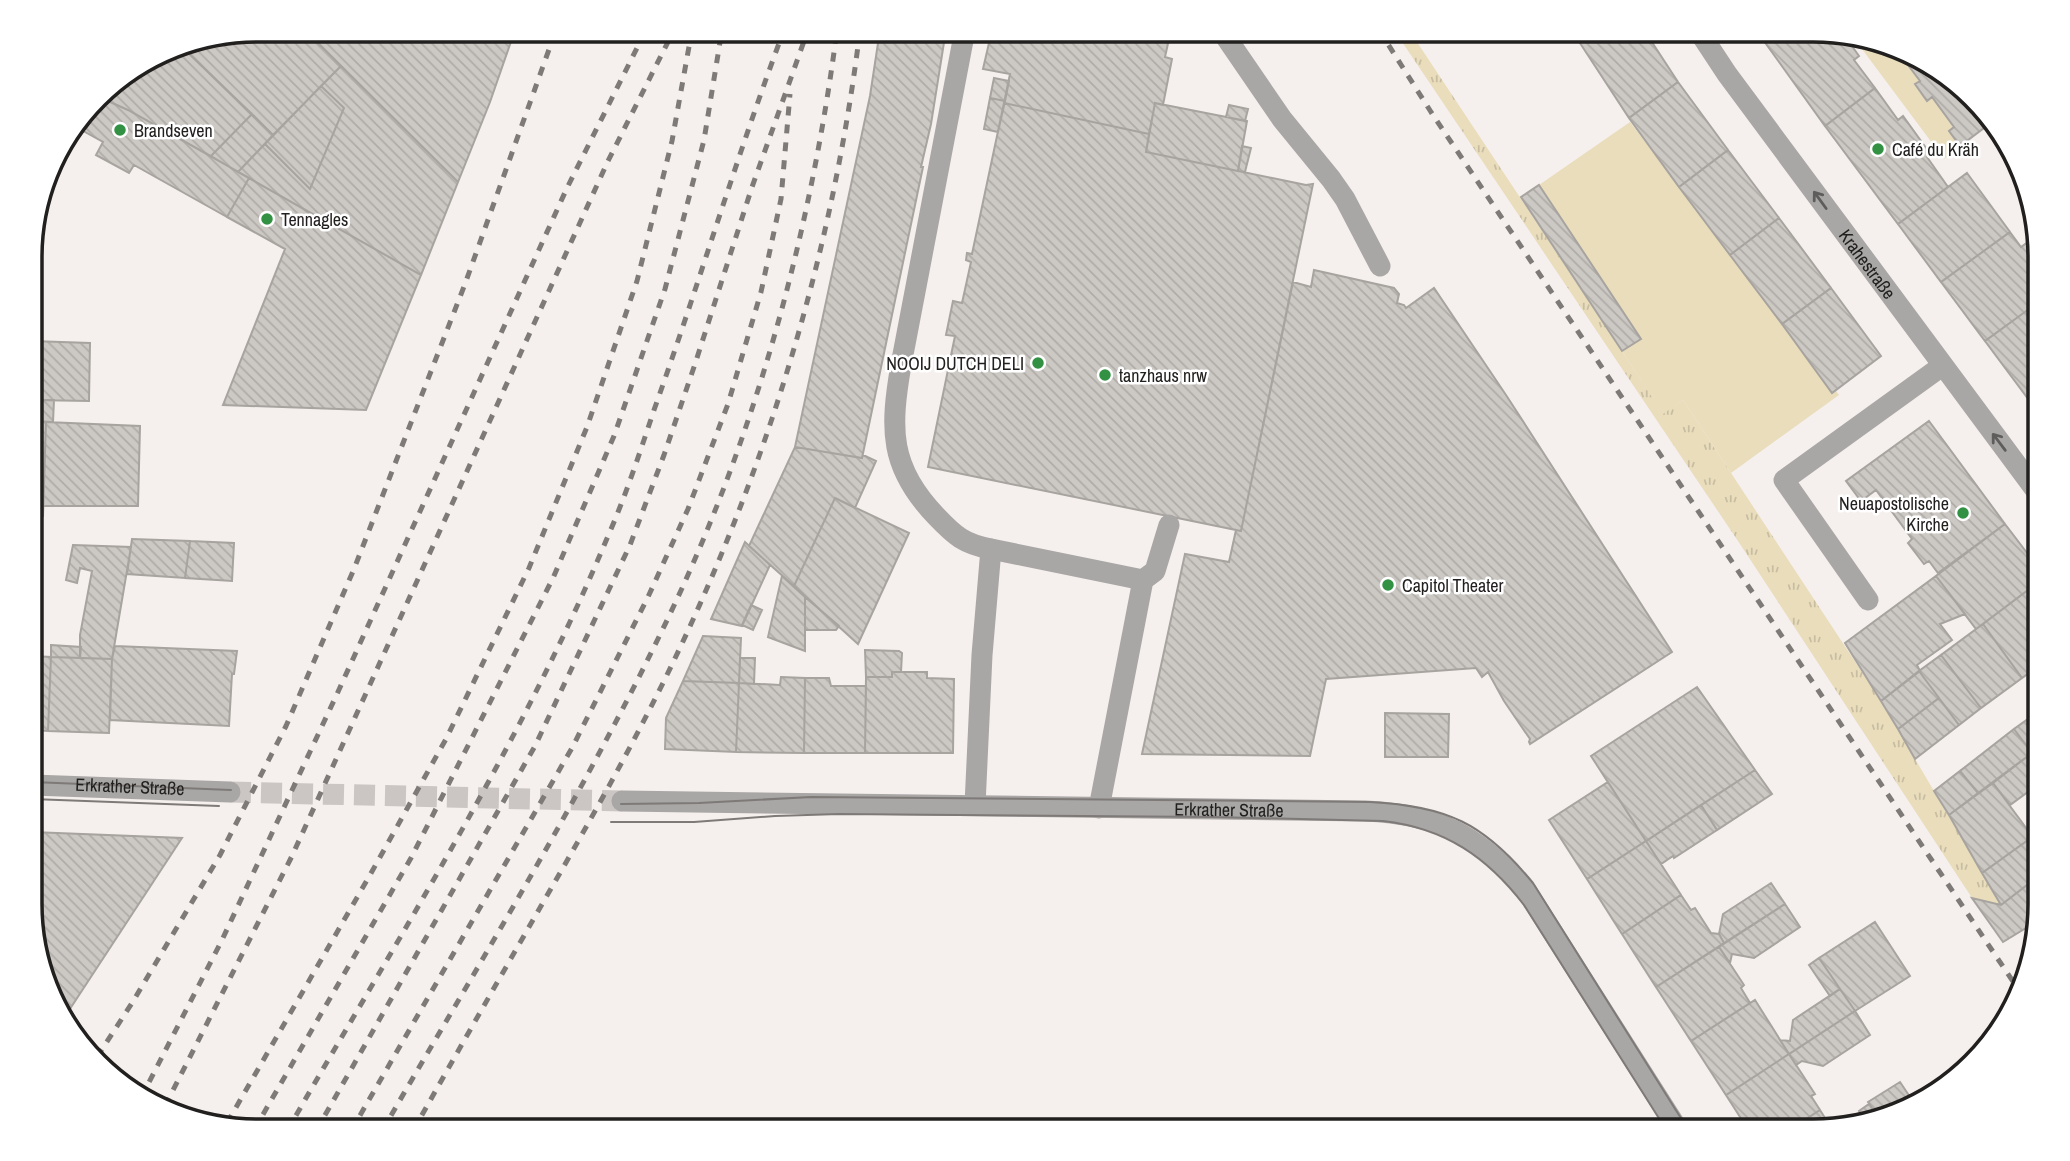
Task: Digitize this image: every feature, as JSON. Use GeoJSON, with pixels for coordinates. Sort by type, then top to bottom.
{"type":"FeatureCollection","features":[{"type":"Feature","properties":{"kind":"street"},"geometry":{"type":"LineString","coordinates":[[963,42],[895,401],[894,436],[898,453],[906,475],[919,497],[953,533],[967,543],[1143,580]]}},
{"type":"Feature","properties":{"kind":"street"},"geometry":{"type":"LineString","coordinates":[[1229,42],[1282,119],[1338,188],[1380,266]]}},
{"type":"Feature","properties":{"kind":"street","name":"Krahestraße"},"geometry":{"type":"LineString","coordinates":[[1707,42],[1735,85],[2028,480]]}},
{"type":"Feature","properties":{"kind":"street"},"geometry":{"type":"LineString","coordinates":[[1868,600],[1784,480],[1942,366]]}},
{"type":"Feature","properties":{"kind":"street"},"geometry":{"type":"LineString","coordinates":[[1099,808],[1143,580],[1155,571],[1169,526]]}},
{"type":"Feature","properties":{"kind":"street"},"geometry":{"type":"LineString","coordinates":[[975,805],[982,655],[991,549]]}},
{"type":"Feature","properties":{"kind":"street","name":"Erkrather Straße"},"geometry":{"type":"LineString","coordinates":[[42,785],[230,792]]}},
{"type":"Feature","properties":{"kind":"street","name":"Erkrather Straße"},"geometry":{"type":"LineString","coordinates":[[622,801],[1382,811],[1429,819],[1467,836],[1498,859],[1527,892],[1671,1119]]}},
{"type":"Feature","properties":{"kind":"green space"},"geometry":{"type":"Polygon","coordinates":[[[1402,42],[1417,42],[1663,413],[1683,400],[1881,701],[2001,905],[1972,898],[1740,544],[1402,42]]]}},
{"type":"Feature","properties":{"kind":"green space"},"geometry":{"type":"Polygon","coordinates":[[[1861,48],[1895,58],[1920,71],[1965,105],[1983,126],[1985,128],[1944,159],[1861,48]]]}},
{"type":"Feature","properties":{"kind":"green space"},"geometry":{"type":"Polygon","coordinates":[[[1630,122],[1839,395],[1731,473],[1683,400],[1663,414],[1622,351],[1641,338],[1539,185],[1630,122]]]}},
{"type":"Feature","properties":{"kind":"building"},"geometry":{"type":"Polygon","coordinates":[[[317,42],[341,66],[273,135],[188,53],[229,44],[317,42]]]}},
{"type":"Feature","properties":{"kind":"building"},"geometry":{"type":"Polygon","coordinates":[[[317,42],[511,42],[458,182],[317,42]]]}},
{"type":"Feature","properties":{"kind":"building"},"geometry":{"type":"Polygon","coordinates":[[[878,42],[944,42],[923,167],[862,458],[795,447],[870,96],[878,42]]]}},
{"type":"Feature","properties":{"kind":"building"},"geometry":{"type":"Polygon","coordinates":[[[989,42],[1168,42],[1165,57],[1172,59],[1163,105],[1155,103],[1149,134],[1004,103],[1010,74],[983,69],[989,42]]]}},
{"type":"Feature","properties":{"kind":"building"},"geometry":{"type":"Polygon","coordinates":[[[1579,42],[1652,42],[1678,82],[1629,118],[1579,42]]]}},
{"type":"Feature","properties":{"kind":"building"},"geometry":{"type":"Polygon","coordinates":[[[1765,42],[1813,42],[1852,46],[1859,56],[1854,60],[1875,88],[1825,126],[1765,42]]]}},
{"type":"Feature","properties":{"kind":"building"},"geometry":{"type":"Polygon","coordinates":[[[188,53],[252,114],[211,156],[109,101],[150,71],[188,53]]]}},
{"type":"Feature","properties":{"kind":"building"},"geometry":{"type":"Polygon","coordinates":[[[1908,65],[1944,87],[1965,105],[1984,128],[1960,146],[1949,131],[1954,127],[1932,97],[1927,101],[1915,84],[1920,81],[1908,65]]]}},
{"type":"Feature","properties":{"kind":"building"},"geometry":{"type":"Polygon","coordinates":[[[341,66],[458,182],[421,275],[238,172],[265,144],[310,189],[344,108],[321,86],[341,66]]]}},
{"type":"Feature","properties":{"kind":"building"},"geometry":{"type":"Polygon","coordinates":[[[994,78],[1009,81],[1005,101],[990,98],[994,78]]]}},
{"type":"Feature","properties":{"kind":"building"},"geometry":{"type":"Polygon","coordinates":[[[1678,82],[1728,150],[1679,187],[1629,118],[1678,82]]]}},
{"type":"Feature","properties":{"kind":"building"},"geometry":{"type":"Polygon","coordinates":[[[321,86],[344,108],[310,189],[265,144],[321,86]]]}},
{"type":"Feature","properties":{"kind":"building"},"geometry":{"type":"Polygon","coordinates":[[[1875,88],[1898,120],[1903,116],[1931,155],[1927,157],[1948,187],[1898,224],[1825,126],[1875,88]]]}},
{"type":"Feature","properties":{"kind":"building"},"geometry":{"type":"Polygon","coordinates":[[[990,98],[1005,101],[998,132],[984,129],[990,98]]]}},
{"type":"Feature","properties":{"kind":"building"},"geometry":{"type":"Polygon","coordinates":[[[109,101],[249,178],[227,217],[134,165],[129,173],[96,155],[103,142],[83,131],[109,101]]]}},
{"type":"Feature","properties":{"kind":"building"},"geometry":{"type":"Polygon","coordinates":[[[1004,103],[1149,134],[1146,152],[1306,185],[1313,184],[1241,531],[928,467],[955,336],[946,335],[953,301],[962,303],[971,262],[966,260],[967,253],[972,254],[1004,103]]]}},
{"type":"Feature","properties":{"kind":"building"},"geometry":{"type":"Polygon","coordinates":[[[1155,103],[1247,121],[1238,171],[1146,152],[1155,103]]]}},
{"type":"Feature","properties":{"kind":"building"},"geometry":{"type":"Polygon","coordinates":[[[1229,105],[1248,109],[1245,121],[1226,117],[1229,105]]]}},
{"type":"Feature","properties":{"kind":"building"},"geometry":{"type":"Polygon","coordinates":[[[252,114],[273,135],[238,172],[211,156],[252,114]]]}},
{"type":"Feature","properties":{"kind":"building"},"geometry":{"type":"Polygon","coordinates":[[[1242,146],[1251,148],[1245,172],[1238,171],[1242,146]]]}},
{"type":"Feature","properties":{"kind":"building"},"geometry":{"type":"Polygon","coordinates":[[[1728,150],[1779,218],[1730,255],[1679,187],[1728,150]]]}},
{"type":"Feature","properties":{"kind":"building"},"geometry":{"type":"Polygon","coordinates":[[[1967,173],[2010,232],[1941,282],[1898,224],[1967,173]]]}},
{"type":"Feature","properties":{"kind":"building"},"geometry":{"type":"Polygon","coordinates":[[[249,178],[421,275],[366,410],[223,405],[285,249],[227,217],[249,178]]]}},
{"type":"Feature","properties":{"kind":"building"},"geometry":{"type":"Polygon","coordinates":[[[1539,185],[1641,339],[1622,351],[1521,197],[1539,185]]]}},
{"type":"Feature","properties":{"kind":"building"},"geometry":{"type":"Polygon","coordinates":[[[1779,218],[1831,288],[1782,324],[1730,255],[1779,218]]]}},
{"type":"Feature","properties":{"kind":"building"},"geometry":{"type":"Polygon","coordinates":[[[2010,232],[2021,247],[2028,242],[2028,310],[1985,341],[1941,282],[2010,232]]]}},
{"type":"Feature","properties":{"kind":"building"},"geometry":{"type":"Polygon","coordinates":[[[1314,270],[1394,288],[1399,294],[1397,303],[1406,308],[1434,288],[1672,652],[1530,744],[1530,739],[1488,672],[1482,677],[1476,668],[1326,679],[1310,756],[1142,754],[1185,554],[1229,562],[1236,530],[1241,531],[1293,282],[1311,287],[1314,270]]]}},
{"type":"Feature","properties":{"kind":"building"},"geometry":{"type":"Polygon","coordinates":[[[1831,288],[1881,356],[1832,393],[1782,324],[1831,288]]]}},
{"type":"Feature","properties":{"kind":"building"},"geometry":{"type":"Polygon","coordinates":[[[2028,310],[2028,399],[1985,341],[2028,310]]]}},
{"type":"Feature","properties":{"kind":"building"},"geometry":{"type":"Polygon","coordinates":[[[42,341],[90,343],[89,401],[42,400],[42,341]]]}},
{"type":"Feature","properties":{"kind":"building"},"geometry":{"type":"Polygon","coordinates":[[[42,400],[54,400],[53,422],[42,421],[42,400]]]}},
{"type":"Feature","properties":{"kind":"building"},"geometry":{"type":"Polygon","coordinates":[[[1929,421],[2005,524],[1938,573],[1929,561],[1924,564],[1908,543],[1912,539],[1876,490],[1861,501],[1846,481],[1929,421]]]}},
{"type":"Feature","properties":{"kind":"building"},"geometry":{"type":"Polygon","coordinates":[[[42,422],[46,422],[42,516],[42,422]]]}},
{"type":"Feature","properties":{"kind":"building"},"geometry":{"type":"Polygon","coordinates":[[[46,422],[140,426],[138,506],[43,506],[46,422]]]}},
{"type":"Feature","properties":{"kind":"building"},"geometry":{"type":"Polygon","coordinates":[[[795,447],[862,458],[863,455],[876,461],[855,508],[835,498],[794,586],[749,546],[795,447]]]}},
{"type":"Feature","properties":{"kind":"building"},"geometry":{"type":"Polygon","coordinates":[[[835,498],[909,533],[858,644],[794,586],[835,498]]]}},
{"type":"Feature","properties":{"kind":"building"},"geometry":{"type":"Polygon","coordinates":[[[2005,524],[2028,554],[2028,590],[1976,629],[1936,576],[2005,524]]]}},
{"type":"Feature","properties":{"kind":"building"},"geometry":{"type":"Polygon","coordinates":[[[132,539],[190,541],[185,578],[127,574],[132,539]]]}},
{"type":"Feature","properties":{"kind":"building"},"geometry":{"type":"Polygon","coordinates":[[[190,541],[234,543],[232,581],[185,578],[190,541]]]}},
{"type":"Feature","properties":{"kind":"building"},"geometry":{"type":"Polygon","coordinates":[[[745,542],[770,565],[742,626],[711,619],[745,542]]]}},
{"type":"Feature","properties":{"kind":"building"},"geometry":{"type":"Polygon","coordinates":[[[73,545],[131,547],[112,659],[80,658],[80,635],[92,571],[80,568],[77,583],[66,580],[73,545]]]}},
{"type":"Feature","properties":{"kind":"building"},"geometry":{"type":"Polygon","coordinates":[[[782,576],[805,597],[805,651],[768,637],[782,576]]]}},
{"type":"Feature","properties":{"kind":"building"},"geometry":{"type":"Polygon","coordinates":[[[1936,576],[1965,614],[1940,624],[1952,640],[1917,665],[1920,671],[1881,701],[1845,643],[1936,576]]]}},
{"type":"Feature","properties":{"kind":"building"},"geometry":{"type":"Polygon","coordinates":[[[2028,590],[2028,674],[2022,678],[1983,624],[2028,590]]]}},
{"type":"Feature","properties":{"kind":"building"},"geometry":{"type":"Polygon","coordinates":[[[805,597],[839,626],[836,630],[805,630],[805,597]]]}},
{"type":"Feature","properties":{"kind":"building"},"geometry":{"type":"Polygon","coordinates":[[[751,605],[762,610],[753,630],[742,625],[751,605]]]}},
{"type":"Feature","properties":{"kind":"building"},"geometry":{"type":"Polygon","coordinates":[[[1983,624],[2022,678],[1981,708],[1941,655],[1983,624]]]}},
{"type":"Feature","properties":{"kind":"building"},"geometry":{"type":"Polygon","coordinates":[[[703,636],[741,638],[739,683],[683,681],[703,636]]]}},
{"type":"Feature","properties":{"kind":"building"},"geometry":{"type":"Polygon","coordinates":[[[51,645],[81,647],[80,658],[51,657],[51,645]]]}},
{"type":"Feature","properties":{"kind":"building"},"geometry":{"type":"Polygon","coordinates":[[[115,646],[237,651],[232,674],[229,726],[110,720],[112,659],[115,646]]]}},
{"type":"Feature","properties":{"kind":"building"},"geometry":{"type":"Polygon","coordinates":[[[865,650],[899,651],[902,653],[901,672],[892,672],[892,677],[866,677],[865,650]]]}},
{"type":"Feature","properties":{"kind":"building"},"geometry":{"type":"Polygon","coordinates":[[[1941,655],[1981,708],[1959,725],[1919,671],[1941,655]]]}},
{"type":"Feature","properties":{"kind":"building"},"geometry":{"type":"Polygon","coordinates":[[[42,657],[51,657],[48,731],[42,731],[42,657]]]}},
{"type":"Feature","properties":{"kind":"building"},"geometry":{"type":"Polygon","coordinates":[[[51,657],[112,659],[109,733],[48,731],[51,657]]]}},
{"type":"Feature","properties":{"kind":"building"},"geometry":{"type":"Polygon","coordinates":[[[740,658],[755,658],[754,684],[739,683],[740,658]]]}},
{"type":"Feature","properties":{"kind":"building"},"geometry":{"type":"Polygon","coordinates":[[[1919,671],[1939,698],[1898,729],[1881,701],[1919,671]]]}},
{"type":"Feature","properties":{"kind":"building"},"geometry":{"type":"Polygon","coordinates":[[[892,672],[927,672],[927,678],[954,679],[953,753],[865,753],[866,677],[892,677],[892,672]]]}},
{"type":"Feature","properties":{"kind":"building"},"geometry":{"type":"Polygon","coordinates":[[[781,677],[805,678],[804,753],[736,752],[739,683],[780,685],[781,677]]]}},
{"type":"Feature","properties":{"kind":"building"},"geometry":{"type":"Polygon","coordinates":[[[805,678],[829,678],[831,686],[866,686],[865,753],[804,753],[805,678]]]}},
{"type":"Feature","properties":{"kind":"building"},"geometry":{"type":"Polygon","coordinates":[[[683,681],[739,683],[736,752],[665,749],[666,718],[683,681]]]}},
{"type":"Feature","properties":{"kind":"building"},"geometry":{"type":"Polygon","coordinates":[[[1697,687],[1755,770],[1646,841],[1591,756],[1697,687]]]}},
{"type":"Feature","properties":{"kind":"building"},"geometry":{"type":"Polygon","coordinates":[[[1939,698],[1959,725],[1915,759],[1898,729],[1939,698]]]}},
{"type":"Feature","properties":{"kind":"building"},"geometry":{"type":"Polygon","coordinates":[[[1385,713],[1449,714],[1448,757],[1385,757],[1385,713]]]}},
{"type":"Feature","properties":{"kind":"building"},"geometry":{"type":"Polygon","coordinates":[[[2028,719],[2028,748],[2014,729],[2028,719]]]}},
{"type":"Feature","properties":{"kind":"building"},"geometry":{"type":"Polygon","coordinates":[[[2014,729],[2028,748],[2028,756],[1978,793],[1960,771],[2014,729]]]}},
{"type":"Feature","properties":{"kind":"building"},"geometry":{"type":"Polygon","coordinates":[[[2028,756],[2028,792],[2010,805],[1993,783],[2028,756]]]}},
{"type":"Feature","properties":{"kind":"building"},"geometry":{"type":"Polygon","coordinates":[[[1755,770],[1772,794],[1717,830],[1701,805],[1755,770]]]}},
{"type":"Feature","properties":{"kind":"building"},"geometry":{"type":"Polygon","coordinates":[[[1960,771],[1978,793],[1949,815],[1934,791],[1960,771]]]}},
{"type":"Feature","properties":{"kind":"building"},"geometry":{"type":"Polygon","coordinates":[[[1608,782],[1646,841],[1587,879],[1549,820],[1608,782]]]}},
{"type":"Feature","properties":{"kind":"building"},"geometry":{"type":"Polygon","coordinates":[[[1993,783],[2028,830],[2028,840],[1982,873],[1949,815],[1993,783]]]}},
{"type":"Feature","properties":{"kind":"building"},"geometry":{"type":"Polygon","coordinates":[[[1701,805],[1717,830],[1661,864],[1646,841],[1701,805]]]}},
{"type":"Feature","properties":{"kind":"building"},"geometry":{"type":"Polygon","coordinates":[[[42,832],[182,838],[70,1009],[58,986],[44,932],[42,832]]]}},
{"type":"Feature","properties":{"kind":"building"},"geometry":{"type":"Polygon","coordinates":[[[2028,840],[2028,884],[2001,905],[1982,873],[2028,840]]]}},
{"type":"Feature","properties":{"kind":"building"},"geometry":{"type":"Polygon","coordinates":[[[1646,841],[1681,895],[1622,934],[1587,879],[1646,841]]]}},
{"type":"Feature","properties":{"kind":"building"},"geometry":{"type":"Polygon","coordinates":[[[1771,883],[1785,904],[1724,943],[1719,934],[1723,914],[1771,883]]]}},
{"type":"Feature","properties":{"kind":"building"},"geometry":{"type":"Polygon","coordinates":[[[2028,884],[2027,928],[2003,942],[1972,898],[2001,905],[2028,884]]]}},
{"type":"Feature","properties":{"kind":"building"},"geometry":{"type":"Polygon","coordinates":[[[1681,895],[1691,910],[1695,908],[1711,933],[1719,934],[1724,943],[1656,987],[1622,934],[1681,895]]]}},
{"type":"Feature","properties":{"kind":"building"},"geometry":{"type":"Polygon","coordinates":[[[1785,904],[1800,927],[1754,958],[1732,954],[1730,963],[1719,947],[1785,904]]]}},
{"type":"Feature","properties":{"kind":"building"},"geometry":{"type":"Polygon","coordinates":[[[1875,922],[1910,976],[1855,1011],[1819,958],[1875,922]]]}},
{"type":"Feature","properties":{"kind":"building"},"geometry":{"type":"Polygon","coordinates":[[[1719,947],[1744,985],[1741,988],[1750,1003],[1691,1041],[1656,987],[1719,947]]]}},
{"type":"Feature","properties":{"kind":"building"},"geometry":{"type":"Polygon","coordinates":[[[1819,958],[1840,989],[1830,996],[1809,965],[1819,958]]]}},
{"type":"Feature","properties":{"kind":"building"},"geometry":{"type":"Polygon","coordinates":[[[1840,989],[1855,1011],[1789,1054],[1780,1040],[1790,1041],[1793,1020],[1840,989]]]}},
{"type":"Feature","properties":{"kind":"building"},"geometry":{"type":"Polygon","coordinates":[[[1755,1000],[1789,1054],[1726,1095],[1691,1041],[1755,1000]]]}},
{"type":"Feature","properties":{"kind":"building"},"geometry":{"type":"Polygon","coordinates":[[[1855,1011],[1870,1035],[1823,1066],[1802,1061],[1796,1065],[1789,1054],[1855,1011]]]}},
{"type":"Feature","properties":{"kind":"building"},"geometry":{"type":"Polygon","coordinates":[[[1789,1054],[1815,1094],[1811,1096],[1820,1110],[1806,1119],[1741,1119],[1726,1095],[1789,1054]]]}},
{"type":"Feature","properties":{"kind":"building"},"geometry":{"type":"Polygon","coordinates":[[[1900,1082],[1909,1096],[1873,1110],[1868,1102],[1900,1082]]]}},
{"type":"Feature","properties":{"kind":"building"},"geometry":{"type":"Polygon","coordinates":[[[1869,1104],[1873,1110],[1860,1113],[1859,1111],[1869,1104]]]}},
{"type":"Feature","properties":{"kind":"building"},"geometry":{"type":"Polygon","coordinates":[[[1820,1110],[1826,1119],[1806,1119],[1820,1110]]]}},
{"type":"Feature","properties":{"kind":"tunnel"},"geometry":{"type":"LineString","coordinates":[[230,792],[622,801]]}},
{"type":"Feature","properties":{"kind":"tram line"},"geometry":{"type":"LineString","coordinates":[[42,782],[231,790]]}},
{"type":"Feature","properties":{"kind":"tram line"},"geometry":{"type":"LineString","coordinates":[[621,804],[811,797],[1370,802],[1397,804],[1442,814],[1480,832],[1515,862],[1533,883],[1681,1119]]}},
{"type":"Feature","properties":{"kind":"tram line"},"geometry":{"type":"LineString","coordinates":[[42,799],[219,806]]}},
{"type":"Feature","properties":{"kind":"tram line"},"geometry":{"type":"LineString","coordinates":[[611,822],[694,822],[839,814],[1213,817],[1383,821],[1426,830],[1445,838],[1479,859],[1524,905],[1659,1119]]}},
{"type":"Feature","properties":{"kind":"railway"},"geometry":{"type":"LineString","coordinates":[[101,1052],[220,855],[286,726],[354,569],[465,284],[552,42]]}},
{"type":"Feature","properties":{"kind":"railway"},"geometry":{"type":"LineString","coordinates":[[146,1088],[222,940],[567,188],[640,42]]}},
{"type":"Feature","properties":{"kind":"railway"},"geometry":{"type":"LineString","coordinates":[[168,1100],[292,856],[608,161],[668,42]]}},
{"type":"Feature","properties":{"kind":"railway"},"geometry":{"type":"LineString","coordinates":[[230,1117],[446,739],[529,568],[587,427],[637,281],[672,141],[690,42]]}},
{"type":"Feature","properties":{"kind":"railway"},"geometry":{"type":"LineString","coordinates":[[260,1119],[411,858],[553,578],[614,436],[665,289],[704,140],[720,42]]}},
{"type":"Feature","properties":{"kind":"railway"},"geometry":{"type":"LineString","coordinates":[[294,1119],[457,839],[498,765],[574,614],[615,521],[780,42]]}},
{"type":"Feature","properties":{"kind":"railway"},"geometry":{"type":"LineString","coordinates":[[323,1119],[535,746],[630,545],[664,455],[752,187],[804,42]]}},
{"type":"Feature","properties":{"kind":"railway"},"geometry":{"type":"LineString","coordinates":[[389,1119],[568,811],[637,680],[701,545],[754,402],[796,255],[826,105],[835,42]]}},
{"type":"Feature","properties":{"kind":"railway"},"geometry":{"type":"LineString","coordinates":[[420,1119],[619,767],[674,660],[722,553],[776,407],[798,333],[835,183],[858,42]]}},
{"type":"Feature","properties":{"kind":"railway"},"geometry":{"type":"LineString","coordinates":[[1387,42],[2013,982]]}},
{"type":"Feature","properties":{"kind":"railway"},"geometry":{"type":"LineString","coordinates":[[358,1119],[572,748],[648,597],[688,509],[728,404],[761,292],[781,199],[790,94]]}},
{"type":"Feature","properties":{"kind":"place","name":"Brandseven"},"geometry":{"type":"Point","coordinates":[120,130]}},
{"type":"Feature","properties":{"kind":"place","name":"Café du Kräh"},"geometry":{"type":"Point","coordinates":[1878,149]}},
{"type":"Feature","properties":{"kind":"place","name":"Tennagles"},"geometry":{"type":"Point","coordinates":[267,219]}},
{"type":"Feature","properties":{"kind":"place","name":"NOOIJ DUTCH DELI"},"geometry":{"type":"Point","coordinates":[1038,363]}},
{"type":"Feature","properties":{"kind":"place","name":"tanzhaus nrw"},"geometry":{"type":"Point","coordinates":[1105,375]}},
{"type":"Feature","properties":{"kind":"place","name":"Neuapostolische Kirche"},"geometry":{"type":"Point","coordinates":[1963,513]}},
{"type":"Feature","properties":{"kind":"place","name":"Capitol Theater"},"geometry":{"type":"Point","coordinates":[1388,585]}}]}
